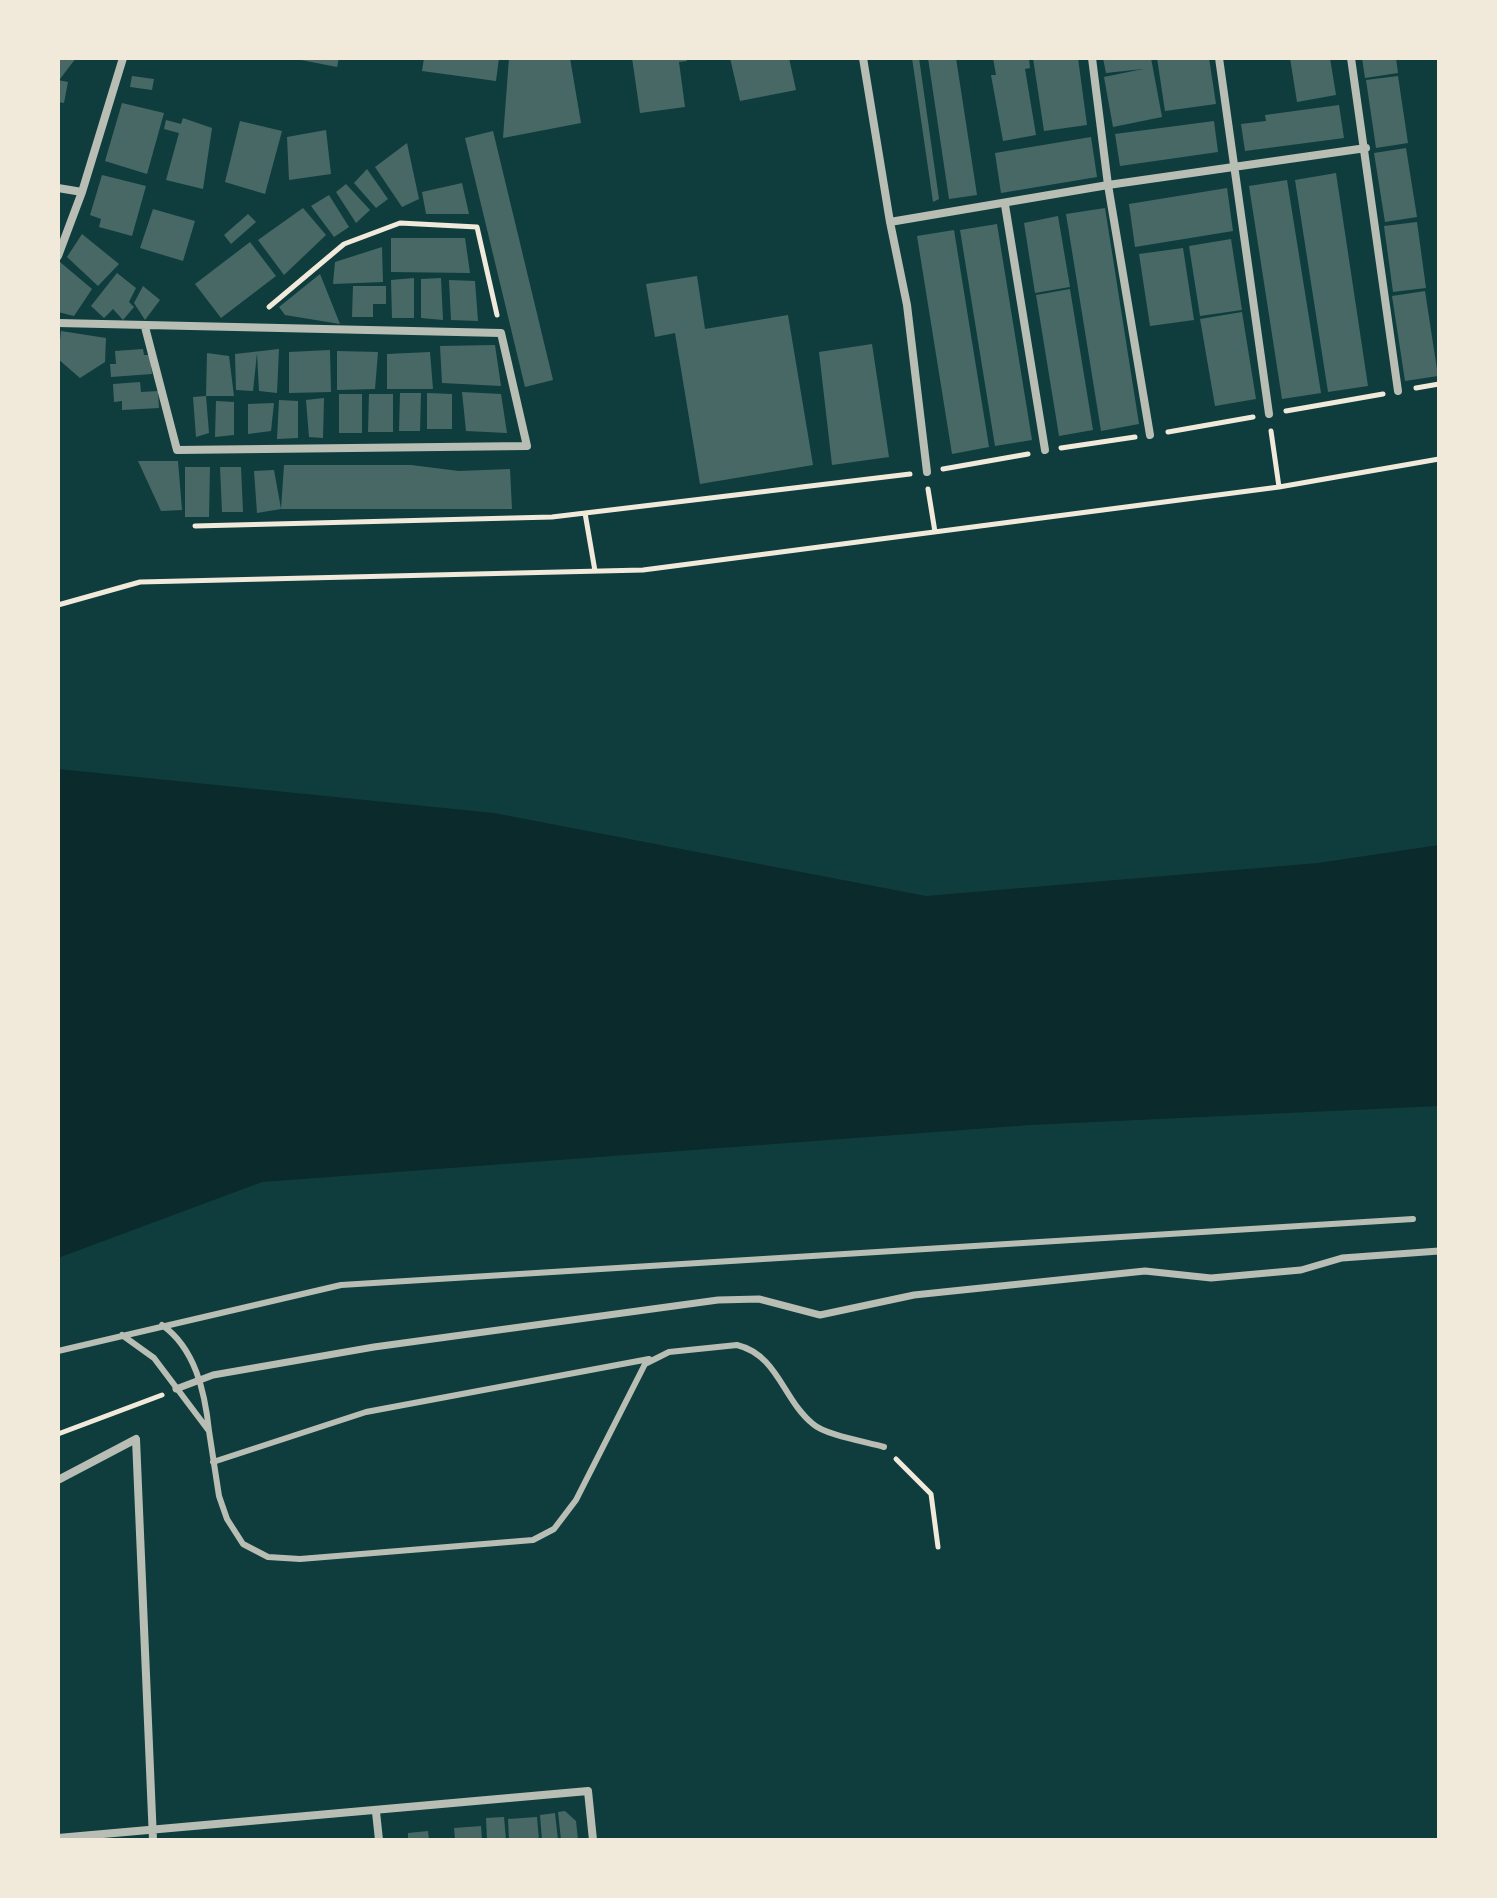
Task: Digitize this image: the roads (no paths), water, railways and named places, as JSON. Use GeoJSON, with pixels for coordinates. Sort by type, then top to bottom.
{"type":"FeatureCollection","features":[{"type":"Feature","properties":{"kind":"street"},"geometry":{"type":"LineString","coordinates":[[58,256],[82,192],[123,58]]}},
{"type":"Feature","properties":{"kind":"street"},"geometry":{"type":"LineString","coordinates":[[863,58],[907,305],[927,472]]}},
{"type":"Feature","properties":{"kind":"street"},"geometry":{"type":"LineString","coordinates":[[1092,58],[1108,185],[1150,435]]}},
{"type":"Feature","properties":{"kind":"street"},"geometry":{"type":"LineString","coordinates":[[1219,58],[1232,169],[1269,414]]}},
{"type":"Feature","properties":{"kind":"street"},"geometry":{"type":"LineString","coordinates":[[1351,58],[1398,391]]}},
{"type":"Feature","properties":{"kind":"street"},"geometry":{"type":"LineString","coordinates":[[890,222],[1005,205],[1108,185],[1366,148]]}},
{"type":"Feature","properties":{"kind":"street"},"geometry":{"type":"LineString","coordinates":[[58,188],[82,192]]}},
{"type":"Feature","properties":{"kind":"street"},"geometry":{"type":"LineString","coordinates":[[1005,205],[1045,450]]}},
{"type":"Feature","properties":{"kind":"street"},"geometry":{"type":"LineString","coordinates":[[58,323],[501,333],[527,446],[177,450],[145,327]]}},
{"type":"Feature","properties":{"kind":"street"},"geometry":{"type":"LineString","coordinates":[[176,1389],[198,1380],[374,1347],[718,1300],[759,1299],[820,1315],[914,1295],[1145,1271],[1211,1278],[1301,1270],[1342,1258],[1439,1251]]}},
{"type":"Feature","properties":{"kind":"street"},"geometry":{"type":"LineString","coordinates":[[58,1480],[136,1439],[152,1836]]}},
{"type":"Feature","properties":{"kind":"street"},"geometry":{"type":"LineString","coordinates":[[58,1838],[152,1836],[588,1791],[593,1840]]}},
{"type":"Feature","properties":{"kind":"street"},"geometry":{"type":"LineString","coordinates":[[376,1812],[379,1840]]}},
{"type":"Feature","properties":{"kind":"lane"},"geometry":{"type":"LineString","coordinates":[[58,1351],[341,1285],[1413,1219]]}},
{"type":"Feature","properties":{"kind":"lane"},"geometry":{"type":"LineString","coordinates":[[162,1325],[180,1338],[206,1399],[213,1462],[227,1519],[243,1544],[268,1557],[300,1559],[533,1540],[554,1529],[576,1500],[645,1364],[653,1358]]}},
{"type":"Feature","properties":{"kind":"lane"},"geometry":{"type":"LineString","coordinates":[[122,1335],[154,1358],[209,1431]]}},
{"type":"Feature","properties":{"kind":"lane"},"geometry":{"type":"LineString","coordinates":[[213,1462],[366,1412],[653,1358],[669,1352],[737,1345],[759,1353],[814,1426],[884,1447]]}},
{"type":"Feature","properties":{"kind":"water"},"geometry":{"type":"Polygon","coordinates":[[[58,769],[494,813],[926,896],[1318,863],[1439,845],[1439,1106],[1030,1125],[262,1182],[58,1258],[58,769]]]}}]}
